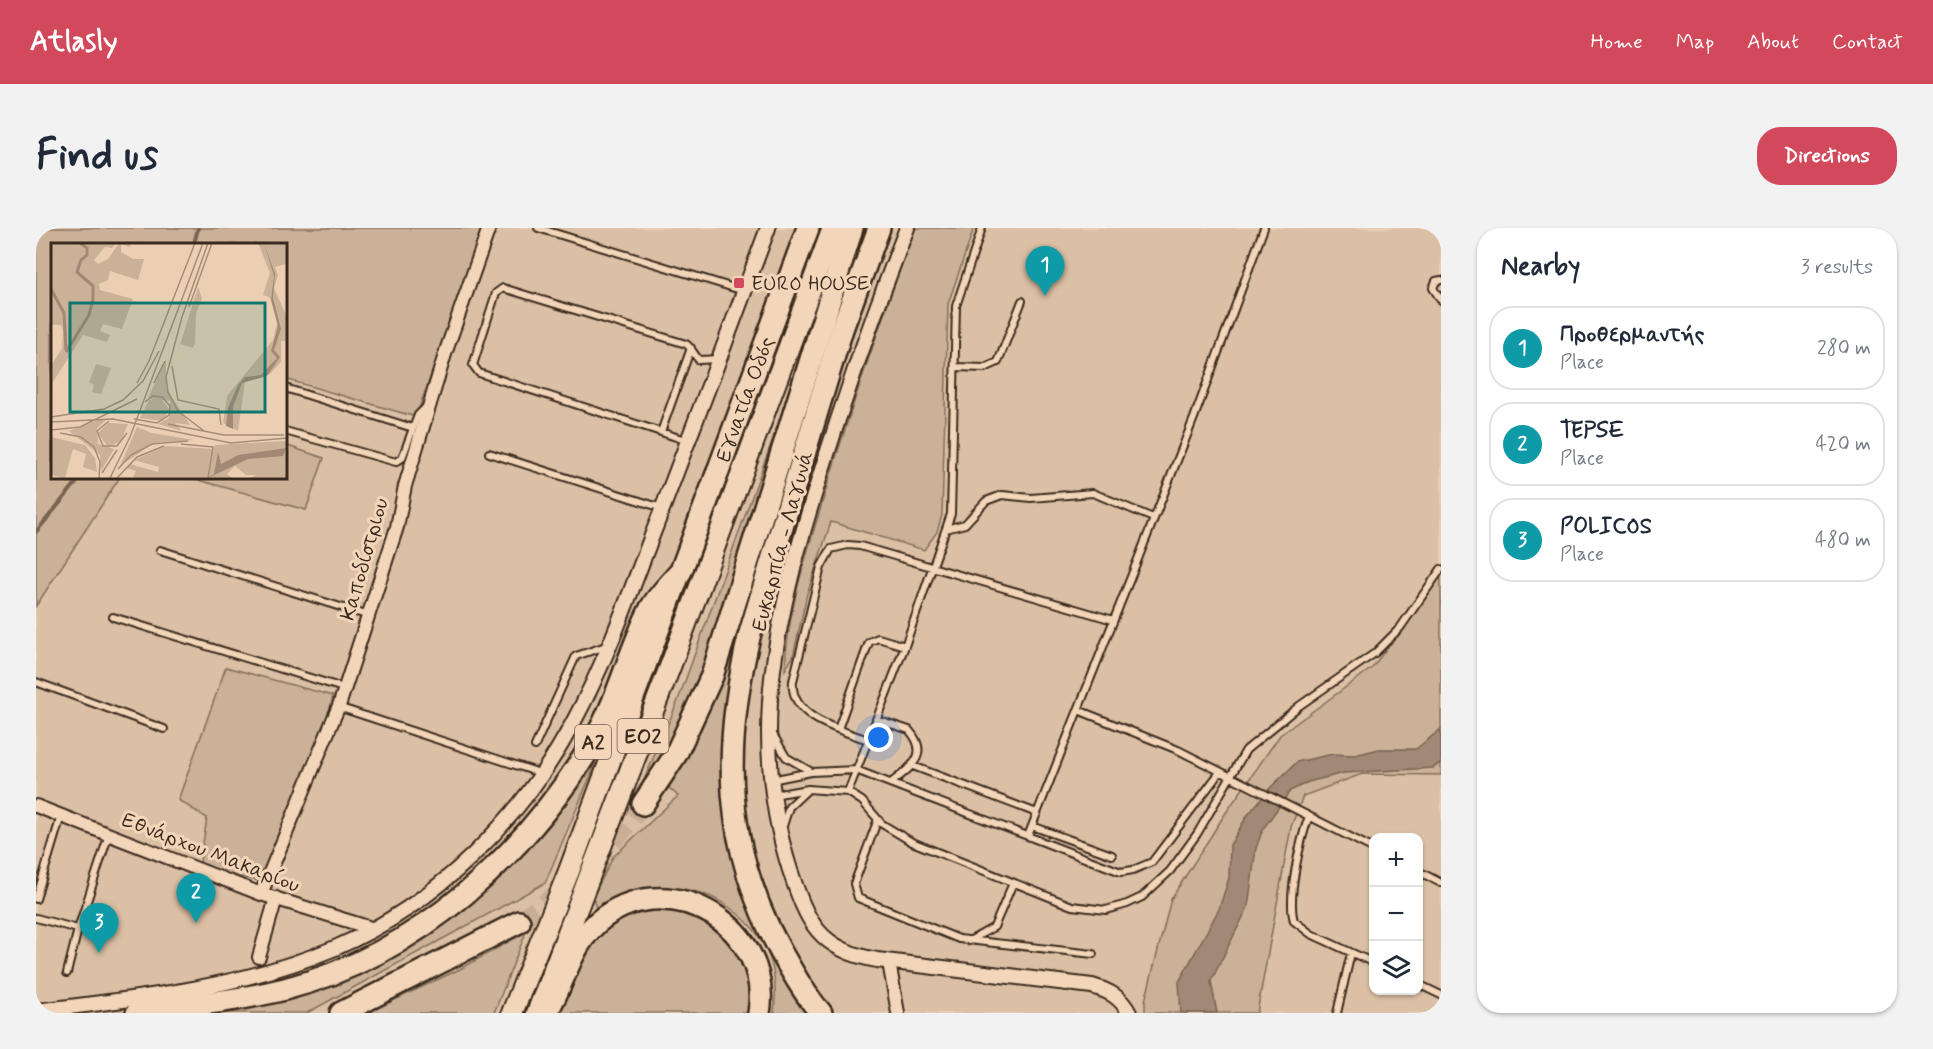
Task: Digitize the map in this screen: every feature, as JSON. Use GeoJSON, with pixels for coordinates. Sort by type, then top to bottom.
{"type":"FeatureCollection","features":[{"type":"Feature","properties":{"kind":"highway","name":"Εγνατία Οδός"},"geometry":{"type":"LineString","coordinates":[[681,571],[808,228]]}},
{"type":"Feature","properties":{"kind":"highway","name":"ΕΟ2"},"geometry":{"type":"LineString","coordinates":[[537,1013],[673,659],[833,228]]}},
{"type":"Feature","properties":{"kind":"highway"},"geometry":{"type":"LineString","coordinates":[[643,804],[680,746],[712,676],[852,228]]}},
{"type":"Feature","properties":{"kind":"highway"},"geometry":{"type":"LineString","coordinates":[[821,1013],[776,942],[745,868],[738,842],[732,788],[733,732],[741,672],[750,633],[842,329],[879,228]]}},
{"type":"Feature","properties":{"kind":"highway","name":"Α2"},"geometry":{"type":"LineString","coordinates":[[137,1013],[284,989],[332,973],[410,935],[469,892],[529,831],[563,788],[596,737],[612,705],[651,608],[681,571]]}},
{"type":"Feature","properties":{"kind":"highway","name":"ΕΟ2"},"geometry":{"type":"LineString","coordinates":[[512,1013],[569,871],[681,571]]}},
{"type":"Feature","properties":{"kind":"highway"},"geometry":{"type":"LineString","coordinates":[[546,1013],[573,954],[592,926],[620,908],[636,902],[670,898],[701,906],[716,915],[742,941],[757,970],[760,986],[759,1013]]}},
{"type":"Feature","properties":{"kind":"highway"},"geometry":{"type":"LineString","coordinates":[[345,1011],[519,922]]}},
{"type":"Feature","properties":{"kind":"street","name":"Καποδίστριου"},"geometry":{"type":"LineString","coordinates":[[261,894],[338,707],[370,616],[398,527],[405,486],[430,402],[489,228]]}},
{"type":"Feature","properties":{"kind":"street"},"geometry":{"type":"LineString","coordinates":[[36,1011],[204,987],[288,966],[335,948],[374,929],[414,904],[466,861],[509,816],[542,774],[574,722],[609,645],[720,359],[768,228]]}},
{"type":"Feature","properties":{"kind":"street","name":"Ευκαρπία - Λαγυνά"},"geometry":{"type":"LineString","coordinates":[[907,228],[854,371],[796,553],[778,625],[768,710],[771,780],[781,838],[801,903],[813,927],[824,938],[849,954],[889,962],[1092,986],[1111,992],[1130,1013]]}},
{"type":"Feature","properties":{"kind":"street","name":"Εθνάρχου Μακαρίου"},"geometry":{"type":"LineString","coordinates":[[36,806],[261,894],[374,929]]}},
{"type":"Feature","properties":{"kind":"street"},"geometry":{"type":"LineString","coordinates":[[259,957],[276,898]]}},
{"type":"Feature","properties":{"kind":"street"},"geometry":{"type":"LineString","coordinates":[[889,962],[898,1013]]}},
{"type":"Feature","properties":{"kind":"lane"},"geometry":{"type":"LineString","coordinates":[[538,228],[744,292]]}},
{"type":"Feature","properties":{"kind":"lane"},"geometry":{"type":"LineString","coordinates":[[848,792],[905,646],[946,529],[953,492],[957,301],[982,228]]}},
{"type":"Feature","properties":{"kind":"lane"},"geometry":{"type":"LineString","coordinates":[[1028,836],[1194,418],[1264,228]]}},
{"type":"Feature","properties":{"kind":"lane"},"geometry":{"type":"LineString","coordinates":[[1441,280],[1436,281],[1433,288],[1441,300]]}},
{"type":"Feature","properties":{"kind":"lane"},"geometry":{"type":"LineString","coordinates":[[688,441],[476,371],[473,362],[496,293],[500,288],[507,288],[686,344],[699,360],[720,359]]}},
{"type":"Feature","properties":{"kind":"lane"},"geometry":{"type":"LineString","coordinates":[[956,367],[988,368],[998,362],[1022,301]]}},
{"type":"Feature","properties":{"kind":"lane"},"geometry":{"type":"LineString","coordinates":[[661,432],[691,348]]}},
{"type":"Feature","properties":{"kind":"lane"},"geometry":{"type":"LineString","coordinates":[[286,388],[413,428]]}},
{"type":"Feature","properties":{"kind":"lane"},"geometry":{"type":"LineString","coordinates":[[286,431],[392,463],[402,458],[420,412],[430,402]]}},
{"type":"Feature","properties":{"kind":"lane"},"geometry":{"type":"LineString","coordinates":[[489,453],[662,508]]}},
{"type":"Feature","properties":{"kind":"lane"},"geometry":{"type":"LineString","coordinates":[[946,529],[965,524],[986,501],[1002,495],[1031,498],[1093,493],[1153,518]]}},
{"type":"Feature","properties":{"kind":"lane"},"geometry":{"type":"LineString","coordinates":[[868,740],[838,729],[804,710],[796,699],[792,687],[821,567],[831,549],[848,545],[933,567],[1113,620]]}},
{"type":"Feature","properties":{"kind":"lane"},"geometry":{"type":"LineString","coordinates":[[160,550],[370,616]]}},
{"type":"Feature","properties":{"kind":"lane"},"geometry":{"type":"LineString","coordinates":[[773,795],[808,789],[848,792],[862,801],[878,819],[912,842],[1072,906],[1090,910],[1106,910],[1142,897],[1170,871],[1246,750],[1264,733],[1375,653],[1400,628],[1441,569]]}},
{"type":"Feature","properties":{"kind":"lane"},"geometry":{"type":"LineString","coordinates":[[113,617],[343,688]]}},
{"type":"Feature","properties":{"kind":"lane"},"geometry":{"type":"LineString","coordinates":[[838,729],[869,642],[878,638],[905,646]]}},
{"type":"Feature","properties":{"kind":"lane"},"geometry":{"type":"LineString","coordinates":[[535,746],[576,656],[609,645]]}},
{"type":"Feature","properties":{"kind":"lane"},"geometry":{"type":"LineString","coordinates":[[36,682],[164,729]]}},
{"type":"Feature","properties":{"kind":"lane"},"geometry":{"type":"LineString","coordinates":[[338,707],[542,774]]}},
{"type":"Feature","properties":{"kind":"lane"},"geometry":{"type":"LineString","coordinates":[[768,710],[781,751],[792,763],[811,772]]}},
{"type":"Feature","properties":{"kind":"lane"},"geometry":{"type":"LineString","coordinates":[[1078,710],[1152,737],[1369,846]]}},
{"type":"Feature","properties":{"kind":"lane"},"geometry":{"type":"LineString","coordinates":[[876,719],[901,725],[915,737],[918,756],[913,766],[891,783]]}},
{"type":"Feature","properties":{"kind":"lane"},"geometry":{"type":"LineString","coordinates":[[913,766],[1037,813]]}},
{"type":"Feature","properties":{"kind":"lane"},"geometry":{"type":"LineString","coordinates":[[771,780],[811,772],[856,770],[1121,872],[1152,862],[1220,772]]}},
{"type":"Feature","properties":{"kind":"lane"},"geometry":{"type":"LineString","coordinates":[[781,838],[789,807],[808,789]]}},
{"type":"Feature","properties":{"kind":"lane"},"geometry":{"type":"LineString","coordinates":[[36,899],[61,816]]}},
{"type":"Feature","properties":{"kind":"lane"},"geometry":{"type":"LineString","coordinates":[[1309,816],[1303,832],[1292,906],[1294,921],[1311,934],[1369,961]]}},
{"type":"Feature","properties":{"kind":"lane"},"geometry":{"type":"LineString","coordinates":[[878,819],[854,884],[858,898],[969,941],[1094,954]]}},
{"type":"Feature","properties":{"kind":"lane"},"geometry":{"type":"LineString","coordinates":[[1032,826],[1112,855]]}},
{"type":"Feature","properties":{"kind":"lane"},"geometry":{"type":"LineString","coordinates":[[67,973],[78,929],[109,834]]}},
{"type":"Feature","properties":{"kind":"lane"},"geometry":{"type":"LineString","coordinates":[[1423,873],[1441,883]]}},
{"type":"Feature","properties":{"kind":"lane"},"geometry":{"type":"LineString","coordinates":[[969,941],[994,927],[1013,883]]}},
{"type":"Feature","properties":{"kind":"lane"},"geometry":{"type":"LineString","coordinates":[[36,918],[78,929]]}},
{"type":"Feature","properties":{"kind":"lane"},"geometry":{"type":"LineString","coordinates":[[1337,1013],[1351,953]]}},
{"type":"Feature","properties":{"kind":"lane"},"geometry":{"type":"LineString","coordinates":[[1423,986],[1441,995]]}},
{"type":"Feature","properties":{"kind":"shaded area"},"geometry":{"type":"Polygon","coordinates":[[[36,228],[1441,228],[1441,1013],[36,1013],[36,228]]]}},
{"type":"Feature","properties":{"kind":"shaded area"},"geometry":{"type":"Polygon","coordinates":[[[36,228],[483,228],[416,417],[286,379],[286,243],[51,243],[51,478],[119,478],[36,606],[36,228]]]}},
{"type":"Feature","properties":{"kind":"shaded area"},"geometry":{"type":"Polygon","coordinates":[[[915,228],[974,228],[948,304],[942,515],[937,532],[924,550],[831,522],[807,594],[793,657],[785,670],[789,629],[808,549],[853,404],[915,228]]]}},
{"type":"Feature","properties":{"kind":"shaded area"},"geometry":{"type":"Polygon","coordinates":[[[783,411],[786,412],[709,666],[659,772],[640,789],[677,703],[783,411]]]}},
{"type":"Feature","properties":{"kind":"shaded area"},"geometry":{"type":"Polygon","coordinates":[[[286,445],[324,458],[306,510],[191,478],[286,478],[286,445]]]}},
{"type":"Feature","properties":{"kind":"shaded area"},"geometry":{"type":"Polygon","coordinates":[[[1441,576],[1441,775],[1362,774],[1303,796],[1291,827],[1257,1013],[1145,1013],[1145,1001],[1171,899],[1223,817],[1280,735],[1372,668],[1441,576]]]}},
{"type":"Feature","properties":{"kind":"shaded area"},"geometry":{"type":"Polygon","coordinates":[[[733,641],[739,644],[723,765],[727,840],[749,906],[814,1013],[774,1013],[773,972],[763,944],[743,918],[715,899],[683,890],[666,890],[640,896],[597,912],[593,897],[613,857],[678,796],[667,786],[733,641]]]}},
{"type":"Feature","properties":{"kind":"shaded area"},"geometry":{"type":"Polygon","coordinates":[[[226,667],[333,696],[329,713],[259,881],[199,868],[207,818],[178,800],[226,667]]]}},
{"type":"Feature","properties":{"kind":"shaded area"},"geometry":{"type":"Polygon","coordinates":[[[1441,729],[1441,763],[1433,768],[1344,773],[1308,782],[1290,791],[1263,829],[1256,848],[1248,907],[1211,981],[1217,1013],[1181,1013],[1179,982],[1219,909],[1229,878],[1230,845],[1247,816],[1271,787],[1297,762],[1333,754],[1355,755],[1379,749],[1416,749],[1441,729]]]}},
{"type":"Feature","properties":{"kind":"shaded area"},"geometry":{"type":"Polygon","coordinates":[[[596,763],[545,883],[307,1013],[184,1013],[284,993],[491,884],[550,825],[596,763]]]}},
{"type":"Feature","properties":{"kind":"shaded area"},"geometry":{"type":"Polygon","coordinates":[[[653,905],[702,913],[747,958],[753,1013],[560,1013],[585,952],[608,925],[653,905]]]}},
{"type":"Feature","properties":{"kind":"shaded area"},"geometry":{"type":"Polygon","coordinates":[[[526,932],[494,1013],[367,1013],[460,969],[526,932]]]}},
{"type":"Feature","properties":{"kind":"waterway"},"geometry":{"type":"LineString","coordinates":[[194,243],[198,228]]}},
{"type":"Feature","properties":{"kind":"waterway"},"geometry":{"type":"LineString","coordinates":[[36,532],[80,478]]}},
{"type":"Feature","properties":{"kind":"tunnel"},"geometry":{"type":"LineString","coordinates":[[519,922],[554,897],[586,868],[643,804]]}},
{"type":"Feature","properties":{"kind":"place","name":"EURO HOUSE"},"geometry":{"type":"Point","coordinates":[739,283]}},
{"type":"Feature","properties":{"kind":"place","name":"Προθερμαντής"},"geometry":{"type":"Point","coordinates":[1045,296]}},
{"type":"Feature","properties":{"kind":"place","name":"TEPSE"},"geometry":{"type":"Point","coordinates":[196,923]}},
{"type":"Feature","properties":{"kind":"place","name":"POLICOS"},"geometry":{"type":"Point","coordinates":[99,953]}}]}
